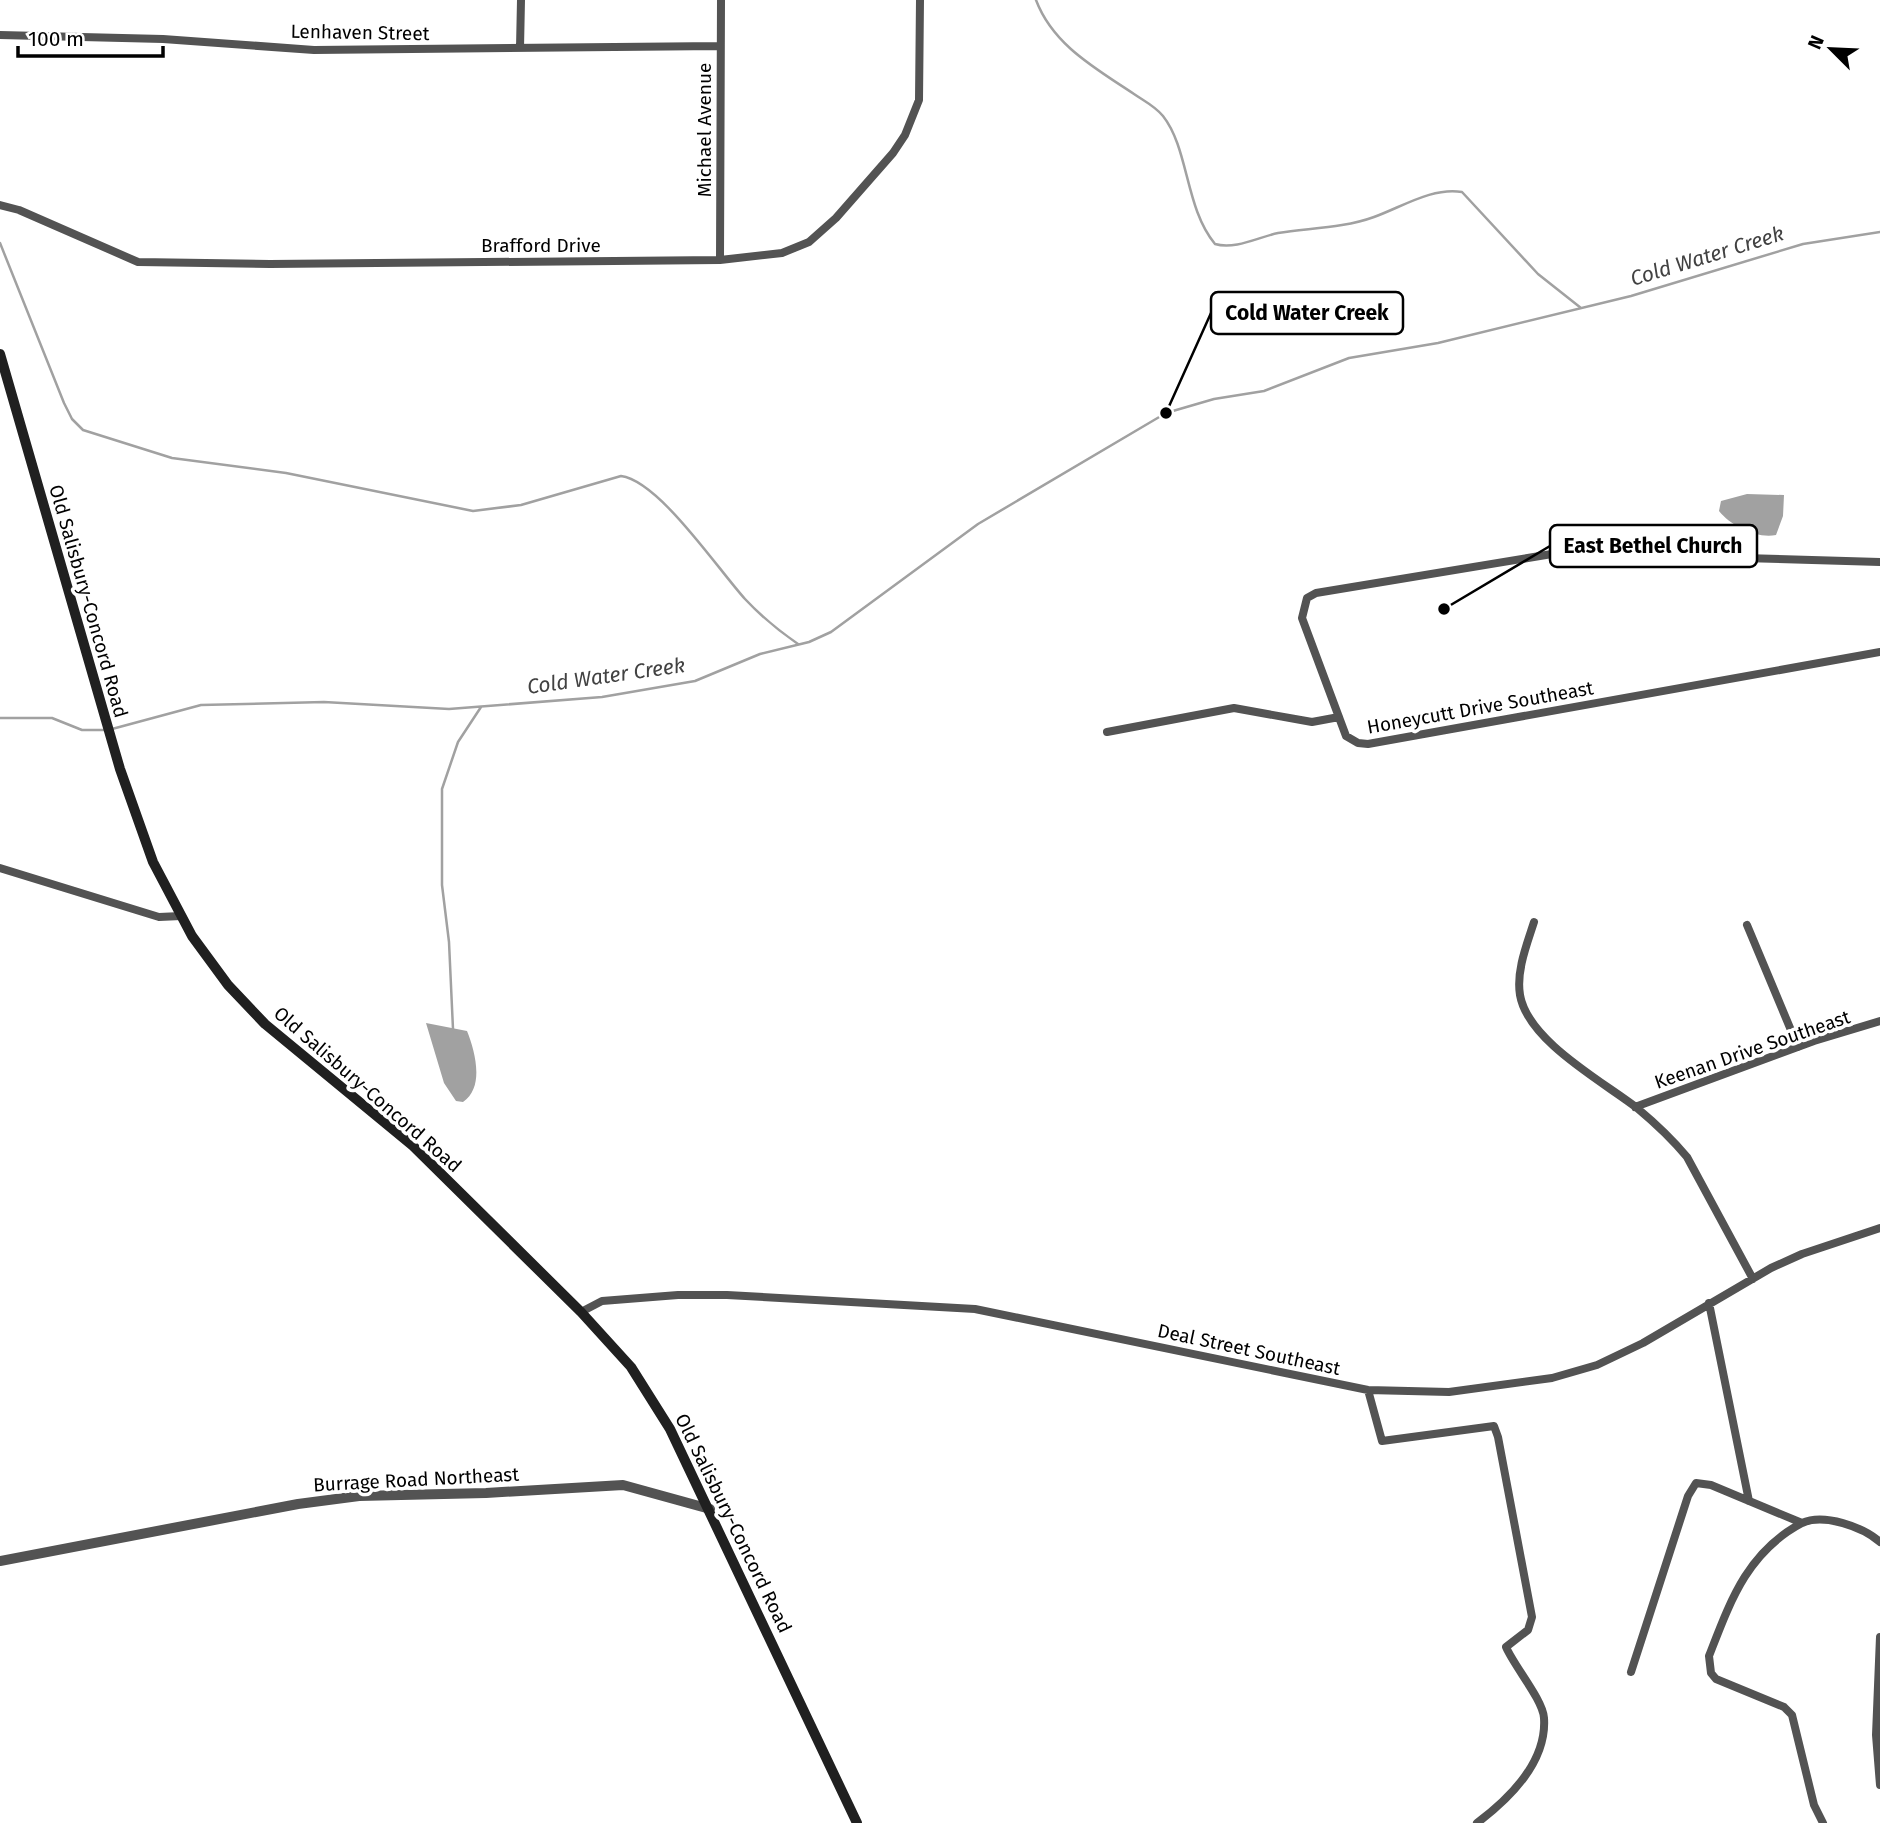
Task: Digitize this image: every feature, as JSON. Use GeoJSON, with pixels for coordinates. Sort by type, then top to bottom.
{"type":"FeatureCollection","features":[{"type":"Feature","properties":{"kind":"main road","name":"Old Salisbury-Concord Road"},"geometry":{"type":"LineString","coordinates":[[0,354],[120,769],[153,862],[181,916],[228,985],[265,1024],[412,1146],[581,1311],[645,1385],[709,1509],[857,1823]]}},
{"type":"Feature","properties":{"kind":"street"},"geometry":{"type":"LineString","coordinates":[[520,48],[521,0]]}},
{"type":"Feature","properties":{"kind":"street","name":"Michael Avenue"},"geometry":{"type":"LineString","coordinates":[[720,260],[721,0]]}},
{"type":"Feature","properties":{"kind":"street","name":"Brafford Drive"},"geometry":{"type":"LineString","coordinates":[[0,205],[19,210],[138,262],[277,264],[720,260],[782,253],[809,242],[836,218],[893,153],[905,135],[919,100],[919,0]]}},
{"type":"Feature","properties":{"kind":"street","name":"Lenhaven Street"},"geometry":{"type":"LineString","coordinates":[[0,35],[163,39],[314,50],[720,46]]}},
{"type":"Feature","properties":{"kind":"street","name":"Honeycutt Drive Southeast"},"geometry":{"type":"LineString","coordinates":[[1880,562],[1743,558],[1606,545],[1316,593],[1307,598],[1302,618],[1346,736],[1352,740],[1376,743],[1880,652]]}},
{"type":"Feature","properties":{"kind":"street"},"geometry":{"type":"LineString","coordinates":[[1107,732],[1234,708],[1312,722],[1339,717]]}},
{"type":"Feature","properties":{"kind":"street"},"geometry":{"type":"LineString","coordinates":[[0,868],[159,917],[181,916]]}},
{"type":"Feature","properties":{"kind":"street"},"geometry":{"type":"LineString","coordinates":[[1534,922],[1519,981],[1520,996],[1529,1018],[1559,1050],[1635,1107],[1687,1157],[1753,1279]]}},
{"type":"Feature","properties":{"kind":"street"},"geometry":{"type":"LineString","coordinates":[[1746,925],[1798,1047]]}},
{"type":"Feature","properties":{"kind":"street","name":"Keenan Drive Southeast"},"geometry":{"type":"LineString","coordinates":[[1635,1107],[1798,1047],[1880,1021]]}},
{"type":"Feature","properties":{"kind":"street","name":"Deal Street Southeast"},"geometry":{"type":"LineString","coordinates":[[581,1311],[602,1301],[678,1295],[727,1295],[975,1309],[1368,1390],[1449,1392],[1552,1378],[1608,1359],[1802,1254],[1880,1228]]}},
{"type":"Feature","properties":{"kind":"street"},"geometry":{"type":"LineString","coordinates":[[1709,1303],[1749,1501]]}},
{"type":"Feature","properties":{"kind":"street"},"geometry":{"type":"LineString","coordinates":[[1368,1390],[1382,1441],[1494,1426],[1498,1437],[1532,1617],[1528,1630],[1506,1647],[1544,1717],[1539,1749],[1517,1789],[1477,1823]]}},
{"type":"Feature","properties":{"kind":"street"},"geometry":{"type":"LineString","coordinates":[[1631,1672],[1692,1487],[1696,1483],[1711,1485],[1802,1523]]}},
{"type":"Feature","properties":{"kind":"street","name":"Burrage Road Northeast"},"geometry":{"type":"LineString","coordinates":[[0,1561],[298,1504],[359,1496],[486,1493],[623,1485],[709,1509]]}},
{"type":"Feature","properties":{"kind":"street"},"geometry":{"type":"LineString","coordinates":[[1823,1823],[1814,1805],[1792,1715],[1784,1707],[1716,1679],[1709,1665],[1709,1656],[1738,1584],[1760,1556],[1780,1537],[1802,1523],[1818,1520],[1835,1522],[1866,1533],[1880,1542]]}},
{"type":"Feature","properties":{"kind":"street"},"geometry":{"type":"LineString","coordinates":[[1880,1637],[1876,1735],[1880,1786]]}},
{"type":"Feature","properties":{"kind":"shaded area"},"geometry":{"type":"Polygon","coordinates":[[[1747,494],[1784,495],[1783,516],[1776,535],[1761,535],[1745,530],[1730,522],[1719,511],[1721,501],[1747,494]]]}},
{"type":"Feature","properties":{"kind":"shaded area"},"geometry":{"type":"Polygon","coordinates":[[[426,1023],[467,1031],[475,1058],[476,1078],[470,1095],[463,1102],[456,1101],[444,1083],[426,1023]]]}},
{"type":"Feature","properties":{"kind":"waterway"},"geometry":{"type":"LineString","coordinates":[[1036,0],[1043,16],[1064,43],[1090,65],[1163,116],[1178,145],[1198,213],[1215,244],[1239,244],[1278,233],[1351,223],[1374,217],[1428,195],[1462,192],[1538,274],[1581,308]]}},
{"type":"Feature","properties":{"kind":"waterway","name":"Cold Water Creek"},"geometry":{"type":"LineString","coordinates":[[112,729],[201,705],[324,702],[449,709],[602,697],[695,681],[760,654],[809,642],[831,632],[978,524],[1166,413],[1214,399],[1264,391],[1349,358],[1438,343],[1631,296],[1803,244],[1880,232]]}},
{"type":"Feature","properties":{"kind":"waterway"},"geometry":{"type":"LineString","coordinates":[[0,243],[64,403],[72,419],[83,430],[172,458],[286,473],[473,511],[521,505],[621,476],[636,481],[670,509],[745,599],[770,623],[798,644]]}},
{"type":"Feature","properties":{"kind":"waterway"},"geometry":{"type":"LineString","coordinates":[[453,1029],[449,942],[442,885],[442,789],[458,742],[481,707]]}},
{"type":"Feature","properties":{"kind":"waterway","name":"Cold Water Creek"},"geometry":{"type":"LineString","coordinates":[[0,718],[52,718],[82,730],[105,730]]}},
{"type":"Feature","properties":{"kind":"place","name":"Cold Water Creek"},"geometry":{"type":"Point","coordinates":[1166,413]}},
{"type":"Feature","properties":{"kind":"place","name":"East Bethel Church"},"geometry":{"type":"Point","coordinates":[1444,609]}}]}
